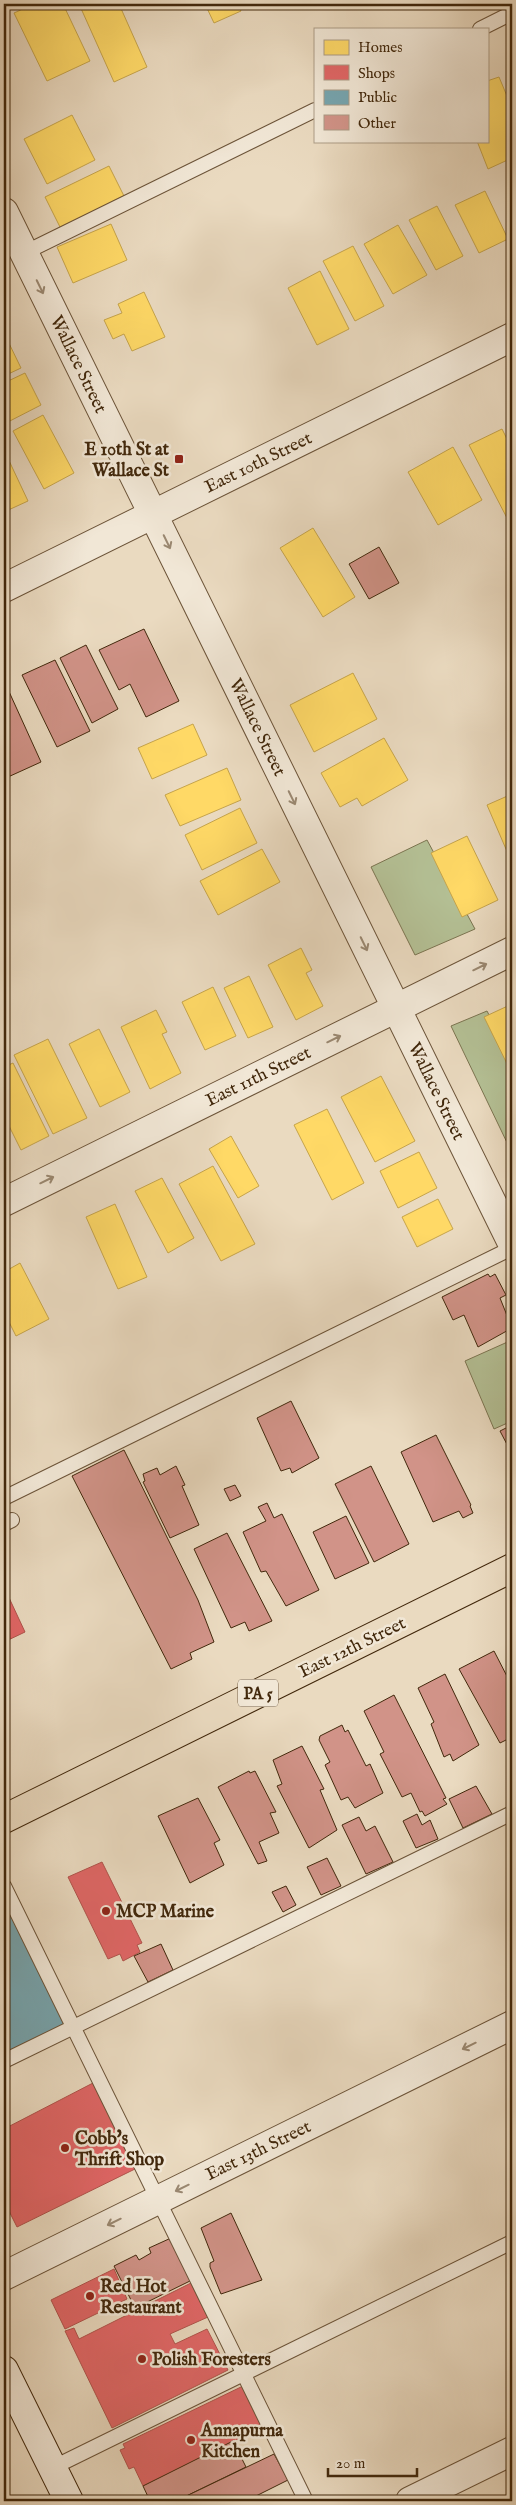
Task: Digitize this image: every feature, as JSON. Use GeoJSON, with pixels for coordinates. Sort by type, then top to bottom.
{"type":"FeatureCollection","features":[{"type":"Feature","properties":{"kind":"main road","name":"East 12th Street"},"geometry":{"type":"LineString","coordinates":[[4,1819],[512,1568]]}},
{"type":"Feature","properties":{"kind":"street","name":"Wallace Street"},"geometry":{"type":"LineString","coordinates":[[4,212],[512,1242]]}},
{"type":"Feature","properties":{"kind":"street","name":"East 10th Street"},"geometry":{"type":"LineString","coordinates":[[4,588],[512,337]]}},
{"type":"Feature","properties":{"kind":"street","name":"East 11th Street"},"geometry":{"type":"LineString","coordinates":[[4,1202],[512,951]]}},
{"type":"Feature","properties":{"kind":"street","name":"East 13th Street"},"geometry":{"type":"LineString","coordinates":[[4,2276],[512,2025]]}},
{"type":"Feature","properties":{"kind":"street"},"geometry":{"type":"LineString","coordinates":[[6,2381],[69,2501]]}},
{"type":"Feature","properties":{"kind":"street"},"geometry":{"type":"LineString","coordinates":[[410,2501],[512,2451]]}},
{"type":"Feature","properties":{"kind":"lane"},"geometry":{"type":"LineString","coordinates":[[482,28],[512,13]]}},
{"type":"Feature","properties":{"kind":"lane"},"geometry":{"type":"LineString","coordinates":[[24,253],[314,110]]}},
{"type":"Feature","properties":{"kind":"lane"},"geometry":{"type":"LineString","coordinates":[[4,1498],[512,1248]]}},
{"type":"Feature","properties":{"kind":"lane"},"geometry":{"type":"LineString","coordinates":[[4,2061],[512,1813]]}},
{"type":"Feature","properties":{"kind":"lane"},"geometry":{"type":"LineString","coordinates":[[4,1886],[306,2501]]}},
{"type":"Feature","properties":{"kind":"lane"},"geometry":{"type":"LineString","coordinates":[[52,2468],[512,2242]]}},
{"type":"Feature","properties":{"kind":"green space"},"geometry":{"type":"Polygon","coordinates":[[[427,840],[475,929],[415,955],[371,867],[427,840]]]}},
{"type":"Feature","properties":{"kind":"green space"},"geometry":{"type":"Polygon","coordinates":[[[487,1011],[512,1059],[512,1153],[451,1026],[487,1011]]]}},
{"type":"Feature","properties":{"kind":"green space"},"geometry":{"type":"Polygon","coordinates":[[[512,1340],[512,1421],[494,1429],[465,1361],[512,1340]]]}},
{"type":"Feature","properties":{"kind":"building: Homes"},"geometry":{"type":"Polygon","coordinates":[[[34,4],[63,4],[90,61],[47,81],[14,13],[34,4]]]}},
{"type":"Feature","properties":{"kind":"building: Homes"},"geometry":{"type":"Polygon","coordinates":[[[79,4],[119,4],[147,67],[114,82],[79,4]]]}},
{"type":"Feature","properties":{"kind":"building: Homes"},"geometry":{"type":"Polygon","coordinates":[[[205,4],[238,4],[241,11],[214,23],[205,4]]]}},
{"type":"Feature","properties":{"kind":"building: Homes"},"geometry":{"type":"Polygon","coordinates":[[[499,77],[512,108],[512,158],[488,169],[477,142],[488,142],[488,81],[499,77]]]}},
{"type":"Feature","properties":{"kind":"building: Homes"},"geometry":{"type":"Polygon","coordinates":[[[72,115],[95,160],[47,184],[24,139],[72,115]]]}},
{"type":"Feature","properties":{"kind":"building: Homes"},"geometry":{"type":"Polygon","coordinates":[[[109,166],[130,208],[66,239],[45,197],[109,166]]]}},
{"type":"Feature","properties":{"kind":"building: Homes"},"geometry":{"type":"Polygon","coordinates":[[[485,191],[508,239],[479,253],[455,205],[485,191]]]}},
{"type":"Feature","properties":{"kind":"building: Homes"},"geometry":{"type":"Polygon","coordinates":[[[437,206],[463,256],[436,270],[409,220],[437,206]]]}},
{"type":"Feature","properties":{"kind":"building: Homes"},"geometry":{"type":"Polygon","coordinates":[[[111,224],[127,260],[73,283],[57,247],[111,224]]]}},
{"type":"Feature","properties":{"kind":"building: Homes"},"geometry":{"type":"Polygon","coordinates":[[[398,225],[427,275],[393,294],[364,244],[398,225]]]}},
{"type":"Feature","properties":{"kind":"building: Homes"},"geometry":{"type":"Polygon","coordinates":[[[353,246],[384,306],[355,321],[323,261],[353,246]]]}},
{"type":"Feature","properties":{"kind":"building: Homes"},"geometry":{"type":"Polygon","coordinates":[[[320,271],[349,329],[317,345],[288,288],[320,271]]]}},
{"type":"Feature","properties":{"kind":"building: Homes"},"geometry":{"type":"Polygon","coordinates":[[[144,292],[165,337],[132,351],[124,334],[113,339],[104,320],[122,313],[118,304],[144,292]]]}},
{"type":"Feature","properties":{"kind":"building: Homes"},"geometry":{"type":"Polygon","coordinates":[[[4,333],[21,368],[4,376],[4,333]]]}},
{"type":"Feature","properties":{"kind":"building: Homes"},"geometry":{"type":"Polygon","coordinates":[[[25,373],[41,405],[4,424],[4,383],[25,373]]]}},
{"type":"Feature","properties":{"kind":"building: Homes"},"geometry":{"type":"Polygon","coordinates":[[[43,415],[74,473],[44,489],[13,431],[43,415]]]}},
{"type":"Feature","properties":{"kind":"building: Homes"},"geometry":{"type":"Polygon","coordinates":[[[502,429],[512,449],[512,515],[507,518],[469,445],[502,429]]]}},
{"type":"Feature","properties":{"kind":"building: Homes"},"geometry":{"type":"Polygon","coordinates":[[[453,447],[482,500],[438,525],[408,472],[453,447]]]}},
{"type":"Feature","properties":{"kind":"building: Homes"},"geometry":{"type":"Polygon","coordinates":[[[4,450],[28,501],[4,512],[4,450]]]}},
{"type":"Feature","properties":{"kind":"building: Homes"},"geometry":{"type":"Polygon","coordinates":[[[313,528],[355,597],[323,617],[280,548],[313,528]]]}},
{"type":"Feature","properties":{"kind":"building: Homes"},"geometry":{"type":"Polygon","coordinates":[[[353,673],[377,719],[314,752],[290,705],[353,673]]]}},
{"type":"Feature","properties":{"kind":"building: Homes"},"geometry":{"type":"Polygon","coordinates":[[[193,724],[207,755],[152,779],[138,748],[193,724]]]}},
{"type":"Feature","properties":{"kind":"building: Homes"},"geometry":{"type":"Polygon","coordinates":[[[384,738],[408,780],[362,806],[357,798],[340,807],[321,773],[384,738]]]}},
{"type":"Feature","properties":{"kind":"building: Homes"},"geometry":{"type":"Polygon","coordinates":[[[227,768],[241,800],[180,826],[165,795],[227,768]]]}},
{"type":"Feature","properties":{"kind":"building: Homes"},"geometry":{"type":"Polygon","coordinates":[[[512,794],[512,863],[487,805],[512,794]]]}},
{"type":"Feature","properties":{"kind":"building: Homes"},"geometry":{"type":"Polygon","coordinates":[[[240,808],[257,843],[202,870],[185,835],[240,808]]]}},
{"type":"Feature","properties":{"kind":"building: Homes"},"geometry":{"type":"Polygon","coordinates":[[[467,836],[498,900],[462,917],[431,853],[467,836]]]}},
{"type":"Feature","properties":{"kind":"building: Homes"},"geometry":{"type":"Polygon","coordinates":[[[262,849],[280,882],[218,915],[200,881],[262,849]]]}},
{"type":"Feature","properties":{"kind":"building: Homes"},"geometry":{"type":"Polygon","coordinates":[[[301,948],[312,970],[306,973],[323,1006],[296,1020],[268,965],[301,948]]]}},
{"type":"Feature","properties":{"kind":"building: Homes"},"geometry":{"type":"Polygon","coordinates":[[[249,976],[273,1027],[248,1038],[224,988],[249,976]]]}},
{"type":"Feature","properties":{"kind":"building: Homes"},"geometry":{"type":"Polygon","coordinates":[[[213,987],[236,1036],[205,1050],[182,1002],[213,987]]]}},
{"type":"Feature","properties":{"kind":"building: Homes"},"geometry":{"type":"Polygon","coordinates":[[[512,1004],[512,1074],[484,1017],[512,1004]]]}},
{"type":"Feature","properties":{"kind":"building: Homes"},"geometry":{"type":"Polygon","coordinates":[[[156,1010],[167,1032],[162,1034],[181,1073],[150,1089],[121,1027],[156,1010]]]}},
{"type":"Feature","properties":{"kind":"building: Homes"},"geometry":{"type":"Polygon","coordinates":[[[99,1029],[130,1092],[100,1107],[69,1044],[99,1029]]]}},
{"type":"Feature","properties":{"kind":"building: Homes"},"geometry":{"type":"Polygon","coordinates":[[[48,1039],[87,1118],[53,1134],[14,1055],[48,1039]]]}},
{"type":"Feature","properties":{"kind":"building: Homes"},"geometry":{"type":"Polygon","coordinates":[[[13,1063],[49,1136],[21,1150],[4,1116],[4,1067],[13,1063]]]}},
{"type":"Feature","properties":{"kind":"building: Homes"},"geometry":{"type":"Polygon","coordinates":[[[381,1076],[415,1141],[375,1162],[341,1097],[381,1076]]]}},
{"type":"Feature","properties":{"kind":"building: Homes"},"geometry":{"type":"Polygon","coordinates":[[[327,1109],[364,1183],[332,1200],[294,1125],[327,1109]]]}},
{"type":"Feature","properties":{"kind":"building: Homes"},"geometry":{"type":"Polygon","coordinates":[[[231,1136],[259,1186],[238,1198],[209,1149],[231,1136]]]}},
{"type":"Feature","properties":{"kind":"building: Homes"},"geometry":{"type":"Polygon","coordinates":[[[419,1152],[437,1188],[398,1208],[380,1171],[419,1152]]]}},
{"type":"Feature","properties":{"kind":"building: Homes"},"geometry":{"type":"Polygon","coordinates":[[[213,1166],[255,1244],[221,1261],[179,1184],[213,1166]]]}},
{"type":"Feature","properties":{"kind":"building: Homes"},"geometry":{"type":"Polygon","coordinates":[[[162,1178],[194,1238],[168,1253],[135,1191],[162,1178]]]}},
{"type":"Feature","properties":{"kind":"building: Homes"},"geometry":{"type":"Polygon","coordinates":[[[438,1199],[453,1229],[417,1247],[402,1217],[438,1199]]]}},
{"type":"Feature","properties":{"kind":"building: Homes"},"geometry":{"type":"Polygon","coordinates":[[[115,1204],[147,1277],[118,1289],[86,1217],[115,1204]]]}},
{"type":"Feature","properties":{"kind":"building: Homes"},"geometry":{"type":"Polygon","coordinates":[[[20,1263],[49,1319],[16,1336],[4,1312],[4,1272],[20,1263]]]}},
{"type":"Feature","properties":{"kind":"building: Shops"},"geometry":{"type":"Polygon","coordinates":[[[4,1587],[25,1632],[4,1642],[4,1587]]]}},
{"type":"Feature","properties":{"kind":"building: Shops"},"geometry":{"type":"Polygon","coordinates":[[[102,1862],[142,1943],[137,1945],[140,1952],[123,1961],[120,1954],[108,1959],[68,1877],[102,1862]]]}},
{"type":"Feature","properties":{"kind":"building: Shops","name":"Cobb's Thrift Shop"},"geometry":{"type":"Polygon","coordinates":[[[93,2083],[137,2168],[17,2227],[4,2201],[4,2129],[93,2083]]]}},
{"type":"Feature","properties":{"kind":"building: Shops"},"geometry":{"type":"Polygon","coordinates":[[[114,2269],[127,2299],[65,2329],[51,2300],[114,2269]]]}},
{"type":"Feature","properties":{"kind":"building: Shops"},"geometry":{"type":"Polygon","coordinates":[[[191,2283],[208,2317],[170,2334],[175,2344],[207,2329],[228,2370],[112,2428],[65,2331],[74,2328],[79,2339],[191,2283]]]}},
{"type":"Feature","properties":{"kind":"building: Shops"},"geometry":{"type":"Polygon","coordinates":[[[243,2386],[263,2427],[143,2486],[134,2467],[129,2469],[120,2450],[125,2448],[123,2444],[243,2386]]]}},
{"type":"Feature","properties":{"kind":"building: Public"},"geometry":{"type":"Polygon","coordinates":[[[4,1900],[64,2024],[4,2054],[4,1900]]]}},
{"type":"Feature","properties":{"kind":"building: Other"},"geometry":{"type":"Polygon","coordinates":[[[379,547],[399,583],[369,599],[349,564],[379,547]]]}},
{"type":"Feature","properties":{"kind":"building: Other"},"geometry":{"type":"Polygon","coordinates":[[[144,629],[179,701],[146,717],[130,684],[119,690],[99,650],[144,629]]]}},
{"type":"Feature","properties":{"kind":"building: Other"},"geometry":{"type":"Polygon","coordinates":[[[86,645],[118,709],[92,723],[60,658],[86,645]]]}},
{"type":"Feature","properties":{"kind":"building: Other"},"geometry":{"type":"Polygon","coordinates":[[[55,660],[90,731],[57,747],[22,675],[55,660]]]}},
{"type":"Feature","properties":{"kind":"building: Other"},"geometry":{"type":"Polygon","coordinates":[[[6,685],[41,762],[8,777],[4,768],[4,686],[6,685]]]}},
{"type":"Feature","properties":{"kind":"building: Other"},"geometry":{"type":"Polygon","coordinates":[[[488,1274],[490,1277],[495,1274],[506,1295],[500,1298],[512,1328],[478,1347],[464,1315],[453,1320],[442,1297],[488,1274]]]}},
{"type":"Feature","properties":{"kind":"building: Other"},"geometry":{"type":"Polygon","coordinates":[[[291,1401],[319,1458],[292,1473],[290,1468],[281,1471],[257,1418],[291,1401]]]}},
{"type":"Feature","properties":{"kind":"building: Other"},"geometry":{"type":"Polygon","coordinates":[[[512,1425],[512,1454],[500,1431],[512,1425]]]}},
{"type":"Feature","properties":{"kind":"building: Other"},"geometry":{"type":"Polygon","coordinates":[[[436,1435],[471,1505],[473,1513],[463,1518],[459,1511],[433,1522],[401,1452],[436,1435]]]}},
{"type":"Feature","properties":{"kind":"building: Other"},"geometry":{"type":"Polygon","coordinates":[[[124,1450],[198,1600],[214,1642],[190,1653],[192,1659],[171,1669],[72,1476],[124,1450]]]}},
{"type":"Feature","properties":{"kind":"building: Other"},"geometry":{"type":"Polygon","coordinates":[[[176,1466],[185,1485],[182,1486],[199,1525],[170,1538],[143,1482],[145,1481],[143,1474],[157,1468],[160,1475],[176,1466]]]}},
{"type":"Feature","properties":{"kind":"building: Other"},"geometry":{"type":"Polygon","coordinates":[[[371,1466],[409,1544],[374,1562],[335,1484],[371,1466]]]}},
{"type":"Feature","properties":{"kind":"building: Other"},"geometry":{"type":"Polygon","coordinates":[[[235,1485],[241,1496],[230,1501],[224,1489],[235,1485]]]}},
{"type":"Feature","properties":{"kind":"building: Other"},"geometry":{"type":"Polygon","coordinates":[[[267,1503],[274,1518],[282,1514],[319,1590],[286,1606],[266,1571],[261,1572],[243,1532],[266,1521],[258,1507],[267,1503]]]}},
{"type":"Feature","properties":{"kind":"building: Other"},"geometry":{"type":"Polygon","coordinates":[[[346,1516],[369,1563],[335,1579],[313,1532],[346,1516]]]}},
{"type":"Feature","properties":{"kind":"building: Other"},"geometry":{"type":"Polygon","coordinates":[[[227,1533],[272,1621],[249,1631],[245,1622],[231,1628],[194,1549],[227,1533]]]}},
{"type":"Feature","properties":{"kind":"building: Other"},"geometry":{"type":"Polygon","coordinates":[[[494,1651],[512,1686],[512,1737],[500,1743],[459,1669],[494,1651]]]}},
{"type":"Feature","properties":{"kind":"building: Other"},"geometry":{"type":"Polygon","coordinates":[[[445,1674],[479,1745],[453,1761],[450,1754],[444,1757],[431,1724],[434,1722],[418,1688],[445,1674]]]}},
{"type":"Feature","properties":{"kind":"building: Other"},"geometry":{"type":"Polygon","coordinates":[[[394,1695],[446,1798],[443,1799],[447,1804],[425,1816],[422,1811],[420,1812],[411,1793],[402,1797],[380,1754],[384,1752],[364,1711],[394,1695]]]}},
{"type":"Feature","properties":{"kind":"building: Other"},"geometry":{"type":"Polygon","coordinates":[[[342,1725],[345,1732],[348,1730],[366,1766],[370,1764],[383,1793],[355,1808],[348,1797],[341,1800],[325,1765],[330,1762],[319,1740],[320,1736],[342,1725]]]}},
{"type":"Feature","properties":{"kind":"building: Other"},"geometry":{"type":"Polygon","coordinates":[[[302,1746],[324,1789],[320,1790],[337,1830],[309,1848],[277,1786],[282,1784],[273,1760],[302,1746]]]}},
{"type":"Feature","properties":{"kind":"building: Other"},"geometry":{"type":"Polygon","coordinates":[[[249,1771],[250,1773],[255,1771],[276,1812],[270,1813],[279,1833],[259,1842],[267,1861],[258,1864],[218,1787],[249,1771]]]}},
{"type":"Feature","properties":{"kind":"building: Other"},"geometry":{"type":"Polygon","coordinates":[[[476,1786],[492,1814],[463,1828],[449,1799],[476,1786]]]}},
{"type":"Feature","properties":{"kind":"building: Other"},"geometry":{"type":"Polygon","coordinates":[[[198,1798],[220,1840],[214,1843],[224,1865],[190,1883],[158,1816],[198,1798]]]}},
{"type":"Feature","properties":{"kind":"building: Other"},"geometry":{"type":"Polygon","coordinates":[[[417,1814],[422,1825],[430,1820],[438,1839],[416,1848],[403,1821],[417,1814]]]}},
{"type":"Feature","properties":{"kind":"building: Other"},"geometry":{"type":"Polygon","coordinates":[[[359,1817],[366,1831],[375,1826],[393,1862],[366,1874],[342,1825],[359,1817]]]}},
{"type":"Feature","properties":{"kind":"building: Other"},"geometry":{"type":"Polygon","coordinates":[[[327,1858],[341,1886],[321,1895],[307,1867],[327,1858]]]}},
{"type":"Feature","properties":{"kind":"building: Other"},"geometry":{"type":"Polygon","coordinates":[[[286,1886],[296,1905],[283,1912],[272,1892],[286,1886]]]}},
{"type":"Feature","properties":{"kind":"building: Other"},"geometry":{"type":"Polygon","coordinates":[[[161,1944],[173,1970],[148,1982],[134,1956],[161,1944]]]}},
{"type":"Feature","properties":{"kind":"building: Other"},"geometry":{"type":"Polygon","coordinates":[[[231,2213],[262,2280],[221,2294],[210,2267],[210,2263],[214,2261],[201,2228],[231,2213]]]}},
{"type":"Feature","properties":{"kind":"building: Other"},"geometry":{"type":"Polygon","coordinates":[[[171,2238],[192,2280],[135,2308],[114,2266],[136,2255],[139,2260],[151,2253],[149,2248],[171,2238]]]}},
{"type":"Feature","properties":{"kind":"building: Other"},"geometry":{"type":"Polygon","coordinates":[[[233,2441],[246,2467],[176,2501],[150,2501],[143,2486],[233,2441]]]}},
{"type":"Feature","properties":{"kind":"building: Other"},"geometry":{"type":"Polygon","coordinates":[[[274,2454],[288,2480],[246,2501],[176,2501],[274,2454]]]}},
{"type":"Feature","properties":{"kind":"place","name":"E 10th St at Wallace St"},"geometry":{"type":"Point","coordinates":[179,459]}},
{"type":"Feature","properties":{"kind":"place","name":"MCP Marine"},"geometry":{"type":"Point","coordinates":[106,1911]}},
{"type":"Feature","properties":{"kind":"place","name":"Cobb's Thrift Shop"},"geometry":{"type":"Point","coordinates":[65,2148]}},
{"type":"Feature","properties":{"kind":"place","name":"Red Hot Restaurant"},"geometry":{"type":"Point","coordinates":[90,2296]}},
{"type":"Feature","properties":{"kind":"place","name":"Polish Foresters"},"geometry":{"type":"Point","coordinates":[142,2359]}},
{"type":"Feature","properties":{"kind":"place","name":"Annapurna Kitchen"},"geometry":{"type":"Point","coordinates":[191,2440]}}]}
